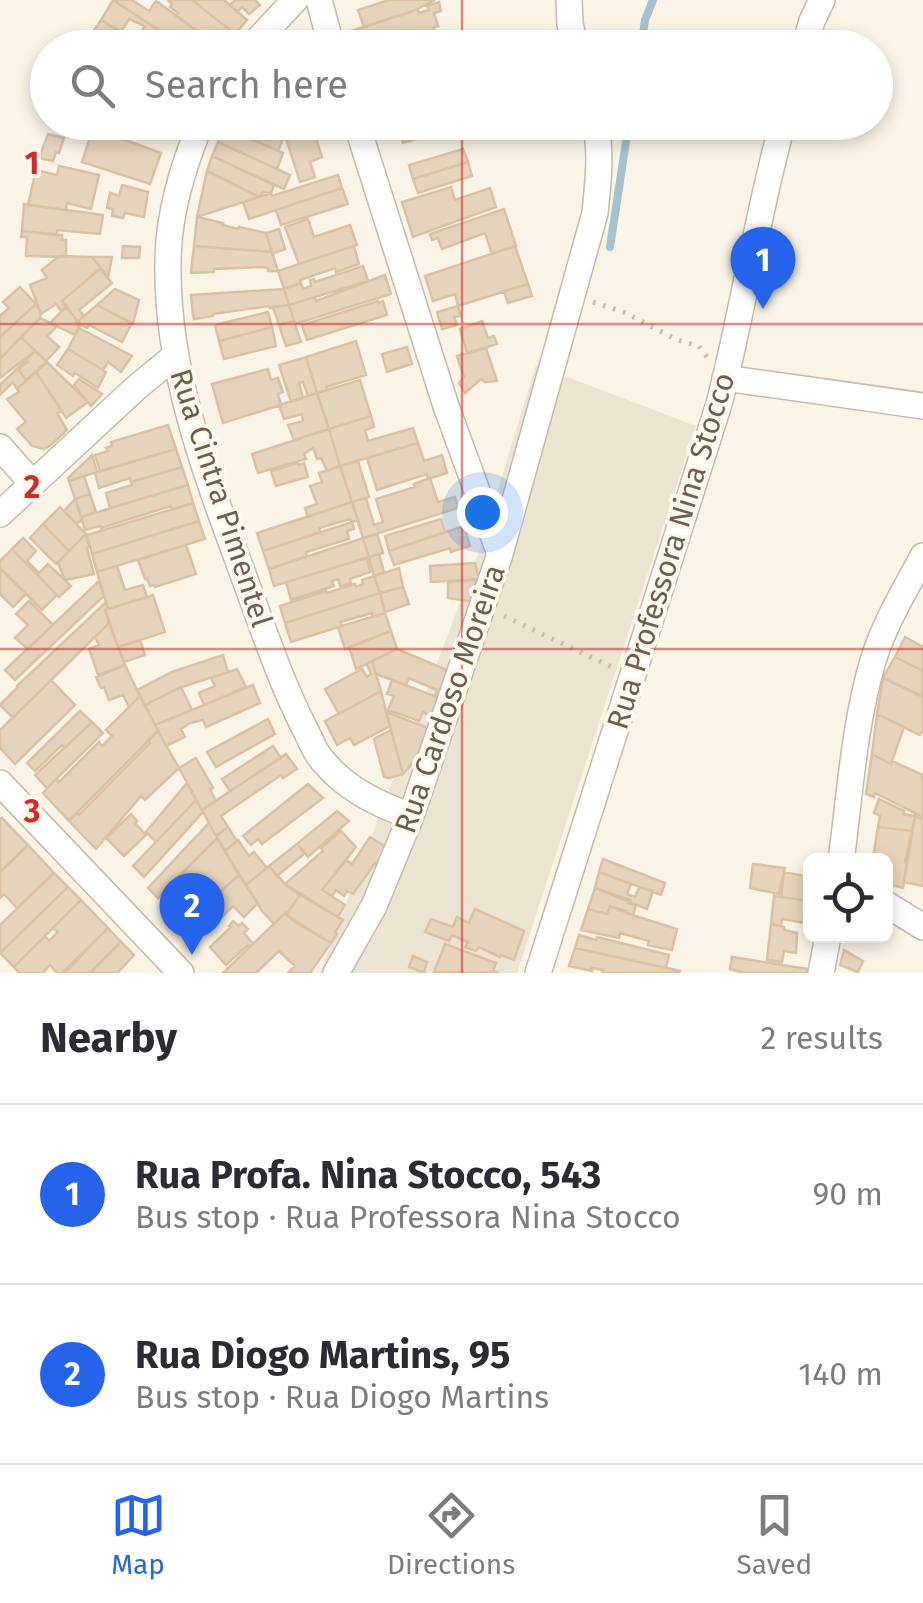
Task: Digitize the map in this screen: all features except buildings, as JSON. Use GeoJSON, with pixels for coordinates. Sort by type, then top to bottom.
{"type":"FeatureCollection","features":[{"type":"Feature","properties":{"kind":"street"},"geometry":{"type":"LineString","coordinates":[[267,30],[295,0]]}},
{"type":"Feature","properties":{"kind":"street"},"geometry":{"type":"LineString","coordinates":[[320,0],[328,30]]}},
{"type":"Feature","properties":{"kind":"street"},"geometry":{"type":"LineString","coordinates":[[569,0],[572,30]]}},
{"type":"Feature","properties":{"kind":"street"},"geometry":{"type":"LineString","coordinates":[[810,30],[822,0]]}},
{"type":"Feature","properties":{"kind":"street","name":"Rua Cintra Pimentel"},"geometry":{"type":"LineString","coordinates":[[194,140],[173,211],[168,259],[169,303],[188,416],[285,690],[319,756],[339,779],[364,796],[411,816]]}},
{"type":"Feature","properties":{"kind":"street"},"geometry":{"type":"LineString","coordinates":[[362,140],[446,406],[500,554]]}},
{"type":"Feature","properties":{"kind":"street","name":"Rua Cardoso Moreira"},"geometry":{"type":"LineString","coordinates":[[336,973],[374,906],[411,816],[500,554],[595,213],[600,173],[598,140]]}},
{"type":"Feature","properties":{"kind":"street","name":"Rua Professora Nina Stocco"},"geometry":{"type":"LineString","coordinates":[[538,973],[725,380],[779,140]]}},
{"type":"Feature","properties":{"kind":"street"},"geometry":{"type":"LineString","coordinates":[[0,514],[176,355]]}},
{"type":"Feature","properties":{"kind":"street"},"geometry":{"type":"LineString","coordinates":[[725,380],[923,406]]}},
{"type":"Feature","properties":{"kind":"street"},"geometry":{"type":"LineString","coordinates":[[0,447],[32,483]]}},
{"type":"Feature","properties":{"kind":"street"},"geometry":{"type":"LineString","coordinates":[[842,853],[860,721],[874,658],[923,556]]}},
{"type":"Feature","properties":{"kind":"street"},"geometry":{"type":"LineString","coordinates":[[0,783],[182,973]]}},
{"type":"Feature","properties":{"kind":"street"},"geometry":{"type":"LineString","coordinates":[[893,908],[923,927]]}},
{"type":"Feature","properties":{"kind":"street"},"geometry":{"type":"LineString","coordinates":[[821,973],[827,943]]}},
{"type":"Feature","properties":{"kind":"path"},"geometry":{"type":"LineString","coordinates":[[572,294],[699,346],[707,357],[707,376],[725,380]]}},
{"type":"Feature","properties":{"kind":"path"},"geometry":{"type":"LineString","coordinates":[[482,606],[633,677]]}},
{"type":"Feature","properties":{"kind":"shaded area"},"geometry":{"type":"Polygon","coordinates":[[[536,365],[696,426],[517,973],[320,973],[479,552],[536,365]]]}},
{"type":"Feature","properties":{"kind":"waterway"},"geometry":{"type":"LineString","coordinates":[[644,30],[653,0]]}},
{"type":"Feature","properties":{"kind":"waterway"},"geometry":{"type":"LineString","coordinates":[[610,247],[626,140]]}},
{"type":"Feature","properties":{"kind":"place","name":"Rua Profa. Nina Stocco, 543"},"geometry":{"type":"Point","coordinates":[763,309]}},
{"type":"Feature","properties":{"kind":"place","name":"Rua Diogo Martins, 95"},"geometry":{"type":"Point","coordinates":[192,955]}}]}
